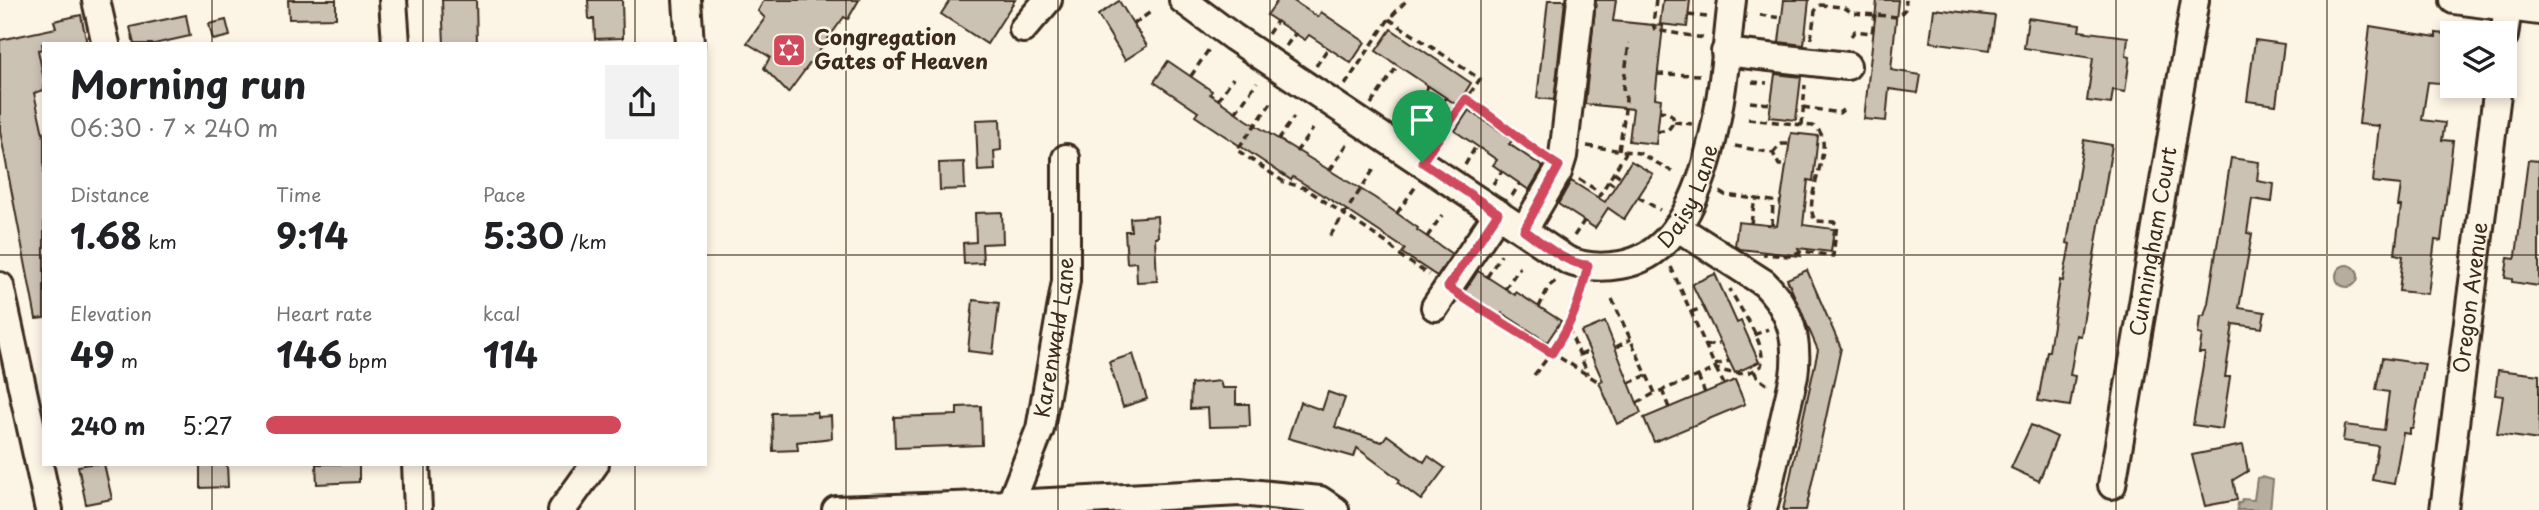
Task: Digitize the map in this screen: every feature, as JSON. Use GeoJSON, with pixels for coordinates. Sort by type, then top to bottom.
{"type":"FeatureCollection","features":[{"type":"Feature","properties":{"kind":"street"},"geometry":{"type":"LineString","coordinates":[[96,0],[106,42]]}},
{"type":"Feature","properties":{"kind":"street"},"geometry":{"type":"LineString","coordinates":[[393,0],[396,42]]}},
{"type":"Feature","properties":{"kind":"street"},"geometry":{"type":"LineString","coordinates":[[687,0],[690,42]]}},
{"type":"Feature","properties":{"kind":"street"},"geometry":{"type":"LineString","coordinates":[[1023,29],[1048,0]]}},
{"type":"Feature","properties":{"kind":"street"},"geometry":{"type":"LineString","coordinates":[[1182,0],[1233,37],[1283,59],[1333,102],[1431,168],[1504,205],[1524,230],[1567,260],[1583,265]]}},
{"type":"Feature","properties":{"kind":"street"},"geometry":{"type":"LineString","coordinates":[[1524,230],[1562,155],[1581,0]]}},
{"type":"Feature","properties":{"kind":"street","name":"Daisy Lane"},"geometry":{"type":"LineString","coordinates":[[1583,265],[1607,267],[1629,263],[1649,254],[1670,235],[1695,195],[1714,131],[1732,0]]}},
{"type":"Feature","properties":{"kind":"street","name":"Cunningham Court"},"geometry":{"type":"LineString","coordinates":[[2112,485],[2195,0]]}},
{"type":"Feature","properties":{"kind":"street"},"geometry":{"type":"LineString","coordinates":[[2454,0],[2508,4],[2539,11]]}},
{"type":"Feature","properties":{"kind":"street"},"geometry":{"type":"LineString","coordinates":[[1726,47],[1847,66]]}},
{"type":"Feature","properties":{"kind":"street","name":"Oregon Avenue"},"geometry":{"type":"LineString","coordinates":[[2444,510],[2496,98]]}},
{"type":"Feature","properties":{"kind":"street","name":"Karenwald Lane"},"geometry":{"type":"LineString","coordinates":[[1010,507],[1040,429],[1066,281],[1066,158]]}},
{"type":"Feature","properties":{"kind":"street"},"geometry":{"type":"LineString","coordinates":[[1441,297],[1504,205]]}},
{"type":"Feature","properties":{"kind":"street"},"geometry":{"type":"LineString","coordinates":[[1670,235],[1728,260],[1764,282],[1776,294],[1787,315],[1797,354],[1791,392],[1763,510]]}},
{"type":"Feature","properties":{"kind":"street"},"geometry":{"type":"LineString","coordinates":[[0,286],[49,510]]}},
{"type":"Feature","properties":{"kind":"street"},"geometry":{"type":"LineString","coordinates":[[416,466],[418,510]]}},
{"type":"Feature","properties":{"kind":"street"},"geometry":{"type":"LineString","coordinates":[[562,510],[594,466]]}},
{"type":"Feature","properties":{"kind":"street"},"geometry":{"type":"LineString","coordinates":[[836,510],[1010,507],[1240,492],[1320,500],[1335,510]]}},
{"type":"Feature","properties":{"kind":"path"},"geometry":{"type":"LineString","coordinates":[[1333,102],[1389,19],[1407,0]]}},
{"type":"Feature","properties":{"kind":"path"},"geometry":{"type":"LineString","coordinates":[[1656,0],[1653,24],[1655,30],[1726,47]]}},
{"type":"Feature","properties":{"kind":"path"},"geometry":{"type":"LineString","coordinates":[[1133,24],[1152,10]]}},
{"type":"Feature","properties":{"kind":"path"},"geometry":{"type":"LineString","coordinates":[[1654,15],[1661,16]]}},
{"type":"Feature","properties":{"kind":"path"},"geometry":{"type":"LineString","coordinates":[[1759,15],[1782,18]]}},
{"type":"Feature","properties":{"kind":"path"},"geometry":{"type":"LineString","coordinates":[[1851,36],[1855,31],[1872,33],[1875,15]]}},
{"type":"Feature","properties":{"kind":"path"},"geometry":{"type":"LineString","coordinates":[[1688,16],[1708,17]]}},
{"type":"Feature","properties":{"kind":"path"},"geometry":{"type":"LineString","coordinates":[[1389,19],[1480,79],[1466,99],[1431,168],[1397,213]]}},
{"type":"Feature","properties":{"kind":"path"},"geometry":{"type":"LineString","coordinates":[[1267,37],[1277,22]]}},
{"type":"Feature","properties":{"kind":"path"},"geometry":{"type":"LineString","coordinates":[[1236,112],[1258,81],[1283,59],[1295,34]]}},
{"type":"Feature","properties":{"kind":"path"},"geometry":{"type":"LineString","coordinates":[[1408,40],[1412,34]]}},
{"type":"Feature","properties":{"kind":"path"},"geometry":{"type":"LineString","coordinates":[[1191,76],[1209,48],[1233,37]]}},
{"type":"Feature","properties":{"kind":"path"},"geometry":{"type":"LineString","coordinates":[[1416,46],[1421,40]]}},
{"type":"Feature","properties":{"kind":"path"},"geometry":{"type":"LineString","coordinates":[[1619,149],[1626,99],[1623,88],[1629,43]]}},
{"type":"Feature","properties":{"kind":"path"},"geometry":{"type":"LineString","coordinates":[[1438,61],[1443,54]]}},
{"type":"Feature","properties":{"kind":"path"},"geometry":{"type":"LineString","coordinates":[[1330,170],[1348,142],[1366,125],[1398,65]]}},
{"type":"Feature","properties":{"kind":"path"},"geometry":{"type":"LineString","coordinates":[[1465,79],[1469,72]]}},
{"type":"Feature","properties":{"kind":"path"},"geometry":{"type":"LineString","coordinates":[[1657,74],[1700,75]]}},
{"type":"Feature","properties":{"kind":"path"},"geometry":{"type":"LineString","coordinates":[[1219,100],[1233,78]]}},
{"type":"Feature","properties":{"kind":"path"},"geometry":{"type":"LineString","coordinates":[[1752,82],[1774,83]]}},
{"type":"Feature","properties":{"kind":"path"},"geometry":{"type":"LineString","coordinates":[[1428,86],[1424,95],[1429,103]]}},
{"type":"Feature","properties":{"kind":"path"},"geometry":{"type":"LineString","coordinates":[[1429,103],[1440,104],[1446,98]]}},
{"type":"Feature","properties":{"kind":"path"},"geometry":{"type":"LineString","coordinates":[[1466,99],[1499,121],[1527,146],[1562,155],[1619,149],[1639,153],[1677,174]]}},
{"type":"Feature","properties":{"kind":"path"},"geometry":{"type":"LineString","coordinates":[[1750,102],[1771,104]]}},
{"type":"Feature","properties":{"kind":"path"},"geometry":{"type":"LineString","coordinates":[[1272,103],[1237,150],[1284,182],[1305,188],[1388,244],[1441,297],[1507,325],[1599,382]]}},
{"type":"Feature","properties":{"kind":"path"},"geometry":{"type":"LineString","coordinates":[[1399,147],[1429,103]]}},
{"type":"Feature","properties":{"kind":"path"},"geometry":{"type":"LineString","coordinates":[[1803,107],[1839,113],[1843,110]]}},
{"type":"Feature","properties":{"kind":"path"},"geometry":{"type":"LineString","coordinates":[[1657,132],[1668,130],[1674,122],[1667,112],[1659,111]]}},
{"type":"Feature","properties":{"kind":"path"},"geometry":{"type":"LineString","coordinates":[[1797,113],[1802,113]]}},
{"type":"Feature","properties":{"kind":"path"},"geometry":{"type":"LineString","coordinates":[[1485,121],[1490,115]]}},
{"type":"Feature","properties":{"kind":"path"},"geometry":{"type":"LineString","coordinates":[[1278,140],[1294,117]]}},
{"type":"Feature","properties":{"kind":"path"},"geometry":{"type":"LineString","coordinates":[[1715,367],[1735,375],[1746,374],[1761,366],[1763,360],[1745,314],[1737,304],[1721,269],[1728,260],[1741,251],[1789,256],[1802,251],[1833,256],[1838,225],[1834,222],[1816,221],[1811,211],[1820,169],[1823,135],[1819,129],[1813,126],[1748,119]]}},
{"type":"Feature","properties":{"kind":"path"},"geometry":{"type":"LineString","coordinates":[[1494,127],[1499,121]]}},
{"type":"Feature","properties":{"kind":"path"},"geometry":{"type":"LineString","coordinates":[[1296,152],[1313,130]]}},
{"type":"Feature","properties":{"kind":"path"},"geometry":{"type":"LineString","coordinates":[[1714,131],[1734,146],[1773,153]]}},
{"type":"Feature","properties":{"kind":"path"},"geometry":{"type":"LineString","coordinates":[[1773,153],[1781,144],[1790,144]]}},
{"type":"Feature","properties":{"kind":"path"},"geometry":{"type":"LineString","coordinates":[[1598,198],[1628,151]]}},
{"type":"Feature","properties":{"kind":"path"},"geometry":{"type":"LineString","coordinates":[[1773,153],[1779,165],[1787,165]]}},
{"type":"Feature","properties":{"kind":"path"},"geometry":{"type":"LineString","coordinates":[[1562,155],[1601,192]]}},
{"type":"Feature","properties":{"kind":"path"},"geometry":{"type":"LineString","coordinates":[[1330,236],[1374,169]]}},
{"type":"Feature","properties":{"kind":"path"},"geometry":{"type":"LineString","coordinates":[[1704,171],[1716,190],[1725,195],[1780,202]]}},
{"type":"Feature","properties":{"kind":"path"},"geometry":{"type":"LineString","coordinates":[[1614,172],[1621,177]]}},
{"type":"Feature","properties":{"kind":"path"},"geometry":{"type":"LineString","coordinates":[[1608,181],[1615,186]]}},
{"type":"Feature","properties":{"kind":"path"},"geometry":{"type":"LineString","coordinates":[[1504,205],[1520,183]]}},
{"type":"Feature","properties":{"kind":"path"},"geometry":{"type":"LineString","coordinates":[[1751,223],[1755,198]]}},
{"type":"Feature","properties":{"kind":"path"},"geometry":{"type":"LineString","coordinates":[[1772,226],[1773,201]]}},
{"type":"Feature","properties":{"kind":"path"},"geometry":{"type":"LineString","coordinates":[[1427,237],[1442,215]]}},
{"type":"Feature","properties":{"kind":"path"},"geometry":{"type":"LineString","coordinates":[[1572,239],[1584,221]]}},
{"type":"Feature","properties":{"kind":"path"},"geometry":{"type":"LineString","coordinates":[[1670,235],[1667,264],[1673,270],[1724,384]]}},
{"type":"Feature","properties":{"kind":"path"},"geometry":{"type":"LineString","coordinates":[[1487,277],[1501,255]]}},
{"type":"Feature","properties":{"kind":"path"},"geometry":{"type":"LineString","coordinates":[[1539,307],[1549,286],[1583,265]]}},
{"type":"Feature","properties":{"kind":"path"},"geometry":{"type":"LineString","coordinates":[[1534,375],[1552,353],[1579,306],[1583,265]]}},
{"type":"Feature","properties":{"kind":"path"},"geometry":{"type":"LineString","coordinates":[[1505,289],[1520,267]]}},
{"type":"Feature","properties":{"kind":"path"},"geometry":{"type":"LineString","coordinates":[[1612,299],[1655,393]]}},
{"type":"Feature","properties":{"kind":"path"},"geometry":{"type":"LineString","coordinates":[[1691,312],[1702,308]]}},
{"type":"Feature","properties":{"kind":"path"},"geometry":{"type":"LineString","coordinates":[[1568,328],[1589,376]]}},
{"type":"Feature","properties":{"kind":"path"},"geometry":{"type":"LineString","coordinates":[[1615,347],[1631,339]]}},
{"type":"Feature","properties":{"kind":"path"},"geometry":{"type":"LineString","coordinates":[[1706,346],[1719,342]]}},
{"type":"Feature","properties":{"kind":"path"},"geometry":{"type":"LineString","coordinates":[[1580,355],[1590,351]]}},
{"type":"Feature","properties":{"kind":"path"},"geometry":{"type":"LineString","coordinates":[[1637,403],[1730,361]]}},
{"type":"Feature","properties":{"kind":"path"},"geometry":{"type":"LineString","coordinates":[[1629,383],[1647,375]]}},
{"type":"Feature","properties":{"kind":"path"},"geometry":{"type":"LineString","coordinates":[[1698,376],[1705,393]]}},
{"type":"Feature","properties":{"kind":"path"},"geometry":{"type":"LineString","coordinates":[[1662,390],[1669,408]]}},
{"type":"Feature","properties":{"kind":"shaded area"},"geometry":{"type":"Polygon","coordinates":[[[2347,265],[2355,268],[2358,276],[2355,284],[2347,287],[2339,284],[2336,276],[2339,268],[2347,265]]]}},
{"type":"Feature","properties":{"kind":"shaded area"},"geometry":{"type":"Polygon","coordinates":[[[2257,478],[2273,480],[2270,510],[2237,510],[2242,499],[2254,500],[2257,478]]]}},
{"type":"Feature","properties":{"kind":"building"},"geometry":{"type":"Polygon","coordinates":[[[288,0],[336,0],[336,18],[289,19],[288,0]]]}},
{"type":"Feature","properties":{"kind":"building"},"geometry":{"type":"Polygon","coordinates":[[[442,0],[476,0],[477,42],[444,42],[442,0]]]}},
{"type":"Feature","properties":{"kind":"building"},"geometry":{"type":"Polygon","coordinates":[[[588,0],[622,0],[623,38],[595,39],[594,19],[589,19],[588,0]]]}},
{"type":"Feature","properties":{"kind":"building","name":"Congregation Gates of Heaven"},"geometry":{"type":"Polygon","coordinates":[[[764,0],[859,0],[848,19],[844,17],[788,93],[764,68],[770,57],[747,43],[765,18],[758,11],[764,0]]]}},
{"type":"Feature","properties":{"kind":"building"},"geometry":{"type":"Polygon","coordinates":[[[950,0],[1015,0],[987,44],[941,14],[950,0]]]}},
{"type":"Feature","properties":{"kind":"building"},"geometry":{"type":"Polygon","coordinates":[[[1278,0],[1292,0],[1318,17],[1321,12],[1365,42],[1351,63],[1309,35],[1305,40],[1267,15],[1278,0]]]}},
{"type":"Feature","properties":{"kind":"building"},"geometry":{"type":"Polygon","coordinates":[[[1548,0],[1565,0],[1554,100],[1537,98],[1548,0]]]}},
{"type":"Feature","properties":{"kind":"building"},"geometry":{"type":"Polygon","coordinates":[[[1596,0],[1616,0],[1613,21],[1663,26],[1655,98],[1661,99],[1656,144],[1629,141],[1633,109],[1585,104],[1596,0]]]}},
{"type":"Feature","properties":{"kind":"building"},"geometry":{"type":"Polygon","coordinates":[[[1663,0],[1690,0],[1687,27],[1660,24],[1663,0]]]}},
{"type":"Feature","properties":{"kind":"building"},"geometry":{"type":"Polygon","coordinates":[[[1784,0],[1809,0],[1804,45],[1779,42],[1784,0]]]}},
{"type":"Feature","properties":{"kind":"building"},"geometry":{"type":"Polygon","coordinates":[[[1877,0],[1898,0],[1891,70],[1921,75],[1918,93],[1889,89],[1886,121],[1864,119],[1877,0]]]}},
{"type":"Feature","properties":{"kind":"building"},"geometry":{"type":"Polygon","coordinates":[[[1119,1],[1147,46],[1125,60],[1098,15],[1119,1]]]}},
{"type":"Feature","properties":{"kind":"building"},"geometry":{"type":"Polygon","coordinates":[[[1934,9],[1995,16],[1990,50],[1930,42],[1934,9]]]}},
{"type":"Feature","properties":{"kind":"building"},"geometry":{"type":"Polygon","coordinates":[[[81,15],[87,42],[42,42],[42,49],[38,50],[42,91],[34,93],[42,129],[42,318],[36,319],[0,131],[0,40],[56,28],[54,21],[81,15]]]}},
{"type":"Feature","properties":{"kind":"building"},"geometry":{"type":"Polygon","coordinates":[[[186,15],[190,36],[163,42],[134,42],[130,27],[186,15]]]}},
{"type":"Feature","properties":{"kind":"building"},"geometry":{"type":"Polygon","coordinates":[[[2028,18],[2080,25],[2079,31],[2128,37],[2126,56],[2130,57],[2125,92],[2113,90],[2111,104],[2087,101],[2093,58],[2024,48],[2028,18]]]}},
{"type":"Feature","properties":{"kind":"building"},"geometry":{"type":"Polygon","coordinates":[[[226,20],[230,36],[213,40],[209,24],[226,20]]]}},
{"type":"Feature","properties":{"kind":"building"},"geometry":{"type":"Polygon","coordinates":[[[2370,26],[2436,37],[2436,33],[2440,34],[2440,83],[2428,82],[2422,120],[2445,123],[2442,140],[2453,141],[2441,241],[2435,240],[2428,294],[2399,291],[2403,256],[2395,254],[2401,185],[2373,182],[2379,126],[2359,124],[2370,26]]]}},
{"type":"Feature","properties":{"kind":"building"},"geometry":{"type":"Polygon","coordinates":[[[1391,29],[1471,83],[1457,105],[1376,51],[1391,29]]]}},
{"type":"Feature","properties":{"kind":"building"},"geometry":{"type":"Polygon","coordinates":[[[2255,40],[2284,44],[2276,105],[2247,101],[2255,40]]]}},
{"type":"Feature","properties":{"kind":"building"},"geometry":{"type":"Polygon","coordinates":[[[1168,61],[1212,91],[1210,94],[1247,120],[1375,198],[1452,254],[1437,276],[1402,253],[1405,249],[1339,205],[1293,177],[1291,180],[1195,116],[1198,112],[1154,82],[1168,61]]]}},
{"type":"Feature","properties":{"kind":"building"},"geometry":{"type":"Polygon","coordinates":[[[1775,74],[1801,77],[1796,120],[1769,117],[1775,74]]]}},
{"type":"Feature","properties":{"kind":"building"},"geometry":{"type":"Polygon","coordinates":[[[1469,110],[1513,140],[1509,144],[1543,167],[1529,190],[1493,165],[1497,160],[1455,131],[1469,110]]]}},
{"type":"Feature","properties":{"kind":"building"},"geometry":{"type":"Polygon","coordinates":[[[1000,119],[1001,150],[994,151],[995,170],[978,171],[976,120],[1000,119]]]}},
{"type":"Feature","properties":{"kind":"building"},"geometry":{"type":"Polygon","coordinates":[[[1791,133],[1818,136],[1813,181],[1808,180],[1803,225],[1834,229],[1831,252],[1798,248],[1801,256],[1740,249],[1735,246],[1738,222],[1777,226],[1791,133]]]}},
{"type":"Feature","properties":{"kind":"building"},"geometry":{"type":"Polygon","coordinates":[[[2084,140],[2112,145],[2081,336],[2077,335],[2070,375],[2075,376],[2070,406],[2038,401],[2060,280],[2063,281],[2070,244],[2067,243],[2084,140]]]}},
{"type":"Feature","properties":{"kind":"building"},"geometry":{"type":"Polygon","coordinates":[[[2231,158],[2259,162],[2257,181],[2274,184],[2272,202],[2252,199],[2247,233],[2252,234],[2239,308],[2265,312],[2262,328],[2233,324],[2225,377],[2230,377],[2222,429],[2193,425],[2205,353],[2199,353],[2202,335],[2198,334],[2200,316],[2204,316],[2208,303],[2231,158]]]}},
{"type":"Feature","properties":{"kind":"building"},"geometry":{"type":"Polygon","coordinates":[[[2528,160],[2539,161],[2539,286],[2512,282],[2512,279],[2505,278],[2508,258],[2515,259],[2516,256],[2528,160]]]}},
{"type":"Feature","properties":{"kind":"building"},"geometry":{"type":"Polygon","coordinates":[[[1631,161],[1653,174],[1624,219],[1608,208],[1595,228],[1558,204],[1571,181],[1605,202],[1631,161]]]}},
{"type":"Feature","properties":{"kind":"building"},"geometry":{"type":"Polygon","coordinates":[[[964,162],[965,189],[940,190],[939,163],[964,162]]]}},
{"type":"Feature","properties":{"kind":"building"},"geometry":{"type":"Polygon","coordinates":[[[1002,212],[1003,243],[982,244],[983,263],[964,264],[963,243],[976,242],[975,213],[1002,212]]]}},
{"type":"Feature","properties":{"kind":"building"},"geometry":{"type":"Polygon","coordinates":[[[1157,216],[1157,281],[1137,282],[1136,262],[1127,263],[1125,231],[1131,231],[1130,218],[1157,216]]]}},
{"type":"Feature","properties":{"kind":"building"},"geometry":{"type":"Polygon","coordinates":[[[1807,270],[1841,348],[1806,510],[1783,510],[1818,350],[1787,279],[1807,270]]]}},
{"type":"Feature","properties":{"kind":"building"},"geometry":{"type":"Polygon","coordinates":[[[1478,271],[1561,321],[1547,342],[1502,313],[1499,317],[1463,294],[1478,271]]]}},
{"type":"Feature","properties":{"kind":"building"},"geometry":{"type":"Polygon","coordinates":[[[1715,274],[1737,323],[1741,321],[1759,362],[1735,373],[1692,284],[1715,274]]]}},
{"type":"Feature","properties":{"kind":"building"},"geometry":{"type":"Polygon","coordinates":[[[973,300],[999,303],[993,354],[968,351],[973,300]]]}},
{"type":"Feature","properties":{"kind":"building"},"geometry":{"type":"Polygon","coordinates":[[[1605,322],[1641,413],[1617,424],[1599,382],[1603,381],[1581,332],[1605,322]]]}},
{"type":"Feature","properties":{"kind":"building"},"geometry":{"type":"Polygon","coordinates":[[[1133,354],[1147,399],[1123,407],[1109,362],[1133,354]]]}},
{"type":"Feature","properties":{"kind":"building"},"geometry":{"type":"Polygon","coordinates":[[[2382,358],[2425,364],[2413,428],[2410,428],[2410,434],[2403,433],[2394,484],[2372,480],[2378,446],[2343,441],[2345,425],[2384,430],[2389,392],[2376,390],[2382,358]]]}},
{"type":"Feature","properties":{"kind":"building"},"geometry":{"type":"Polygon","coordinates":[[[2498,370],[2539,375],[2539,440],[2497,434],[2503,396],[2495,395],[2498,370]]]}},
{"type":"Feature","properties":{"kind":"building"},"geometry":{"type":"Polygon","coordinates":[[[1735,380],[1745,404],[1654,442],[1644,418],[1735,380]]]}},
{"type":"Feature","properties":{"kind":"building"},"geometry":{"type":"Polygon","coordinates":[[[1220,381],[1222,388],[1236,388],[1236,404],[1249,404],[1250,426],[1209,427],[1208,408],[1190,409],[1191,384],[1220,381]]]}},
{"type":"Feature","properties":{"kind":"building"},"geometry":{"type":"Polygon","coordinates":[[[1328,392],[1345,398],[1335,427],[1382,442],[1387,435],[1424,462],[1428,456],[1445,468],[1421,500],[1398,483],[1400,480],[1357,448],[1354,457],[1288,438],[1300,402],[1322,410],[1328,392]]]}},
{"type":"Feature","properties":{"kind":"building"},"geometry":{"type":"Polygon","coordinates":[[[981,406],[982,445],[895,448],[894,417],[957,415],[957,407],[981,406]]]}},
{"type":"Feature","properties":{"kind":"building"},"geometry":{"type":"Polygon","coordinates":[[[817,412],[817,417],[831,416],[832,438],[797,442],[798,450],[773,451],[772,413],[817,412]]]}},
{"type":"Feature","properties":{"kind":"building"},"geometry":{"type":"Polygon","coordinates":[[[2031,425],[2057,437],[2039,481],[2011,468],[2031,425]]]}},
{"type":"Feature","properties":{"kind":"building"},"geometry":{"type":"Polygon","coordinates":[[[2243,445],[2248,471],[2233,480],[2237,500],[2205,506],[2192,455],[2243,445]]]}},
{"type":"Feature","properties":{"kind":"building"},"geometry":{"type":"Polygon","coordinates":[[[78,466],[104,466],[112,499],[86,504],[78,466]]]}},
{"type":"Feature","properties":{"kind":"building"},"geometry":{"type":"Polygon","coordinates":[[[200,466],[227,466],[228,487],[200,488],[200,466]]]}},
{"type":"Feature","properties":{"kind":"building"},"geometry":{"type":"Polygon","coordinates":[[[316,466],[359,466],[359,482],[317,484],[316,466]]]}},
{"type":"Feature","properties":{"kind":"place","name":"Congregation Gates of Heaven"},"geometry":{"type":"Point","coordinates":[789,50]}},
{"type":"Feature","properties":{"kind":"route"},"geometry":{"type":"LineString","coordinates":[[1466,99],[1504,124],[1527,146],[1559,166],[1524,230],[1567,260],[1588,265],[1579,306],[1552,353],[1497,321],[1448,287],[1498,213],[1422,162],[1466,99]]}}]}
